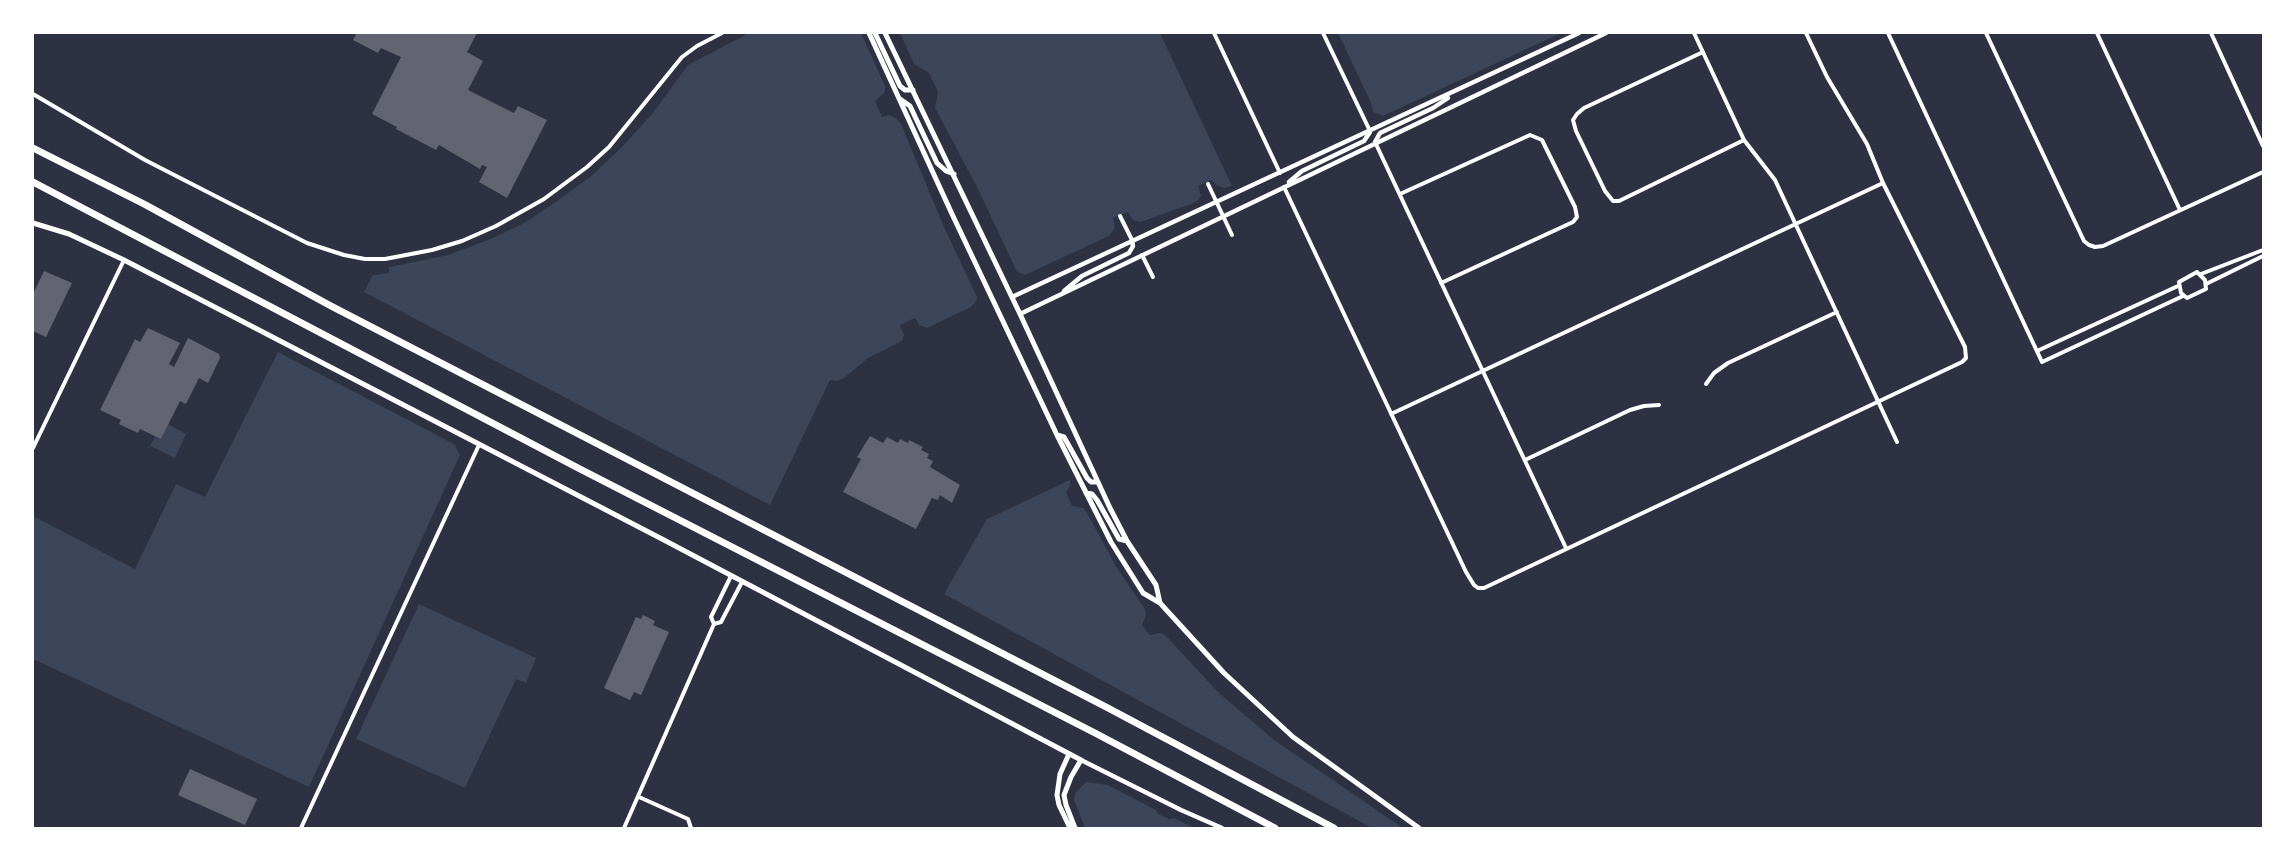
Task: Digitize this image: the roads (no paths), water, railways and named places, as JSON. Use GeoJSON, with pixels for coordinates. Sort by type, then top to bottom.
{"type":"FeatureCollection","features":[{"type":"Feature","properties":{"kind":"highway"},"geometry":{"type":"LineString","coordinates":[[33,148],[1334,828]]}},
{"type":"Feature","properties":{"kind":"highway"},"geometry":{"type":"LineString","coordinates":[[33,183],[1275,828]]}},
{"type":"Feature","properties":{"kind":"main road"},"geometry":{"type":"LineString","coordinates":[[869,33],[1057,435],[1111,542],[1143,593],[1160,603],[1224,673],[1293,737],[1419,828]]}},
{"type":"Feature","properties":{"kind":"main road"},"geometry":{"type":"LineString","coordinates":[[875,33],[900,86],[905,90],[912,90]]}},
{"type":"Feature","properties":{"kind":"main road"},"geometry":{"type":"LineString","coordinates":[[885,33],[954,174],[1098,482],[1127,540],[1156,585],[1160,603]]}},
{"type":"Feature","properties":{"kind":"main road"},"geometry":{"type":"LineString","coordinates":[[900,99],[910,106],[937,163],[946,171],[954,174]]}},
{"type":"Feature","properties":{"kind":"main road"},"geometry":{"type":"LineString","coordinates":[[33,223],[69,234],[124,260],[1081,760],[1064,795],[1075,828]]}},
{"type":"Feature","properties":{"kind":"main road"},"geometry":{"type":"LineString","coordinates":[[1057,435],[1064,437],[1087,478],[1091,482],[1098,482]]}},
{"type":"Feature","properties":{"kind":"main road"},"geometry":{"type":"LineString","coordinates":[[1086,494],[1092,494],[1119,539],[1127,540]]}},
{"type":"Feature","properties":{"kind":"main road"},"geometry":{"type":"LineString","coordinates":[[1069,754],[1060,774],[1057,795],[1059,805],[1070,828]]}},
{"type":"Feature","properties":{"kind":"street"},"geometry":{"type":"LineString","coordinates":[[33,94],[145,160],[307,243],[344,255],[365,259],[385,259],[432,250],[462,241],[505,221],[544,199],[609,147],[682,57],[722,33]]}},
{"type":"Feature","properties":{"kind":"street"},"geometry":{"type":"LineString","coordinates":[[1214,33],[1281,173]]}},
{"type":"Feature","properties":{"kind":"street"},"geometry":{"type":"LineString","coordinates":[[1323,33],[1370,132]]}},
{"type":"Feature","properties":{"kind":"street"},"geometry":{"type":"LineString","coordinates":[[1012,297],[1579,33]]}},
{"type":"Feature","properties":{"kind":"street"},"geometry":{"type":"LineString","coordinates":[[1586,43],[1598,33]]}},
{"type":"Feature","properties":{"kind":"street"},"geometry":{"type":"LineString","coordinates":[[1020,314],[1606,33]]}},
{"type":"Feature","properties":{"kind":"street"},"geometry":{"type":"LineString","coordinates":[[1694,33],[1744,140],[1775,180],[1897,442]]}},
{"type":"Feature","properties":{"kind":"street"},"geometry":{"type":"LineString","coordinates":[[1286,185],[1466,572],[1478,588],[1489,586],[1962,362],[1966,358],[1966,352],[1883,183],[1867,144],[1827,77],[1806,33]]}},
{"type":"Feature","properties":{"kind":"street"},"geometry":{"type":"LineString","coordinates":[[1888,33],[2042,362],[2183,296],[2187,298],[2206,289],[2201,274]]}},
{"type":"Feature","properties":{"kind":"street"},"geometry":{"type":"LineString","coordinates":[[1986,33],[2086,243],[2096,247],[2103,246],[2263,172]]}},
{"type":"Feature","properties":{"kind":"street"},"geometry":{"type":"LineString","coordinates":[[2097,33],[2180,210]]}},
{"type":"Feature","properties":{"kind":"street"},"geometry":{"type":"LineString","coordinates":[[2211,33],[2263,146]]}},
{"type":"Feature","properties":{"kind":"street"},"geometry":{"type":"LineString","coordinates":[[1702,52],[1584,108],[1574,120],[1576,131],[1605,191],[1614,201],[1619,201],[1744,140]]}},
{"type":"Feature","properties":{"kind":"street"},"geometry":{"type":"LineString","coordinates":[[1375,142],[1380,133],[1433,108],[1455,92]]}},
{"type":"Feature","properties":{"kind":"street"},"geometry":{"type":"LineString","coordinates":[[1286,185],[1302,171],[1364,141],[1370,132]]}},
{"type":"Feature","properties":{"kind":"street"},"geometry":{"type":"LineString","coordinates":[[1400,194],[1530,135],[1542,140],[1577,212],[1577,218],[1573,222],[1441,283]]}},
{"type":"Feature","properties":{"kind":"street"},"geometry":{"type":"LineString","coordinates":[[1375,142],[1566,548]]}},
{"type":"Feature","properties":{"kind":"street"},"geometry":{"type":"LineString","coordinates":[[1391,414],[1883,183]]}},
{"type":"Feature","properties":{"kind":"street"},"geometry":{"type":"LineString","coordinates":[[1208,184],[1232,235]]}},
{"type":"Feature","properties":{"kind":"street"},"geometry":{"type":"LineString","coordinates":[[1062,293],[1082,276],[1129,253],[1133,246],[1132,240],[1120,216]]}},
{"type":"Feature","properties":{"kind":"street"},"geometry":{"type":"LineString","coordinates":[[2037,351],[2178,286],[2179,282],[2197,272],[2201,274],[2263,250]]}},
{"type":"Feature","properties":{"kind":"street"},"geometry":{"type":"LineString","coordinates":[[1142,255],[1153,277]]}},
{"type":"Feature","properties":{"kind":"street"},"geometry":{"type":"LineString","coordinates":[[2206,284],[2263,256]]}},
{"type":"Feature","properties":{"kind":"street"},"geometry":{"type":"LineString","coordinates":[[33,448],[124,260]]}},
{"type":"Feature","properties":{"kind":"street"},"geometry":{"type":"LineString","coordinates":[[2178,286],[2183,296]]}},
{"type":"Feature","properties":{"kind":"street"},"geometry":{"type":"LineString","coordinates":[[1706,384],[1714,373],[1728,363],[1837,312]]}},
{"type":"Feature","properties":{"kind":"street"},"geometry":{"type":"LineString","coordinates":[[1525,460],[1630,410],[1659,405]]}},
{"type":"Feature","properties":{"kind":"street"},"geometry":{"type":"LineString","coordinates":[[301,828],[479,445]]}},
{"type":"Feature","properties":{"kind":"street"},"geometry":{"type":"LineString","coordinates":[[624,828],[714,624],[711,617],[731,576]]}},
{"type":"Feature","properties":{"kind":"street"},"geometry":{"type":"LineString","coordinates":[[714,624],[721,622],[742,582]]}},
{"type":"Feature","properties":{"kind":"street"},"geometry":{"type":"LineString","coordinates":[[1081,760],[1222,828]]}},
{"type":"Feature","properties":{"kind":"street"},"geometry":{"type":"LineString","coordinates":[[639,797],[688,819],[691,828]]}}]}
